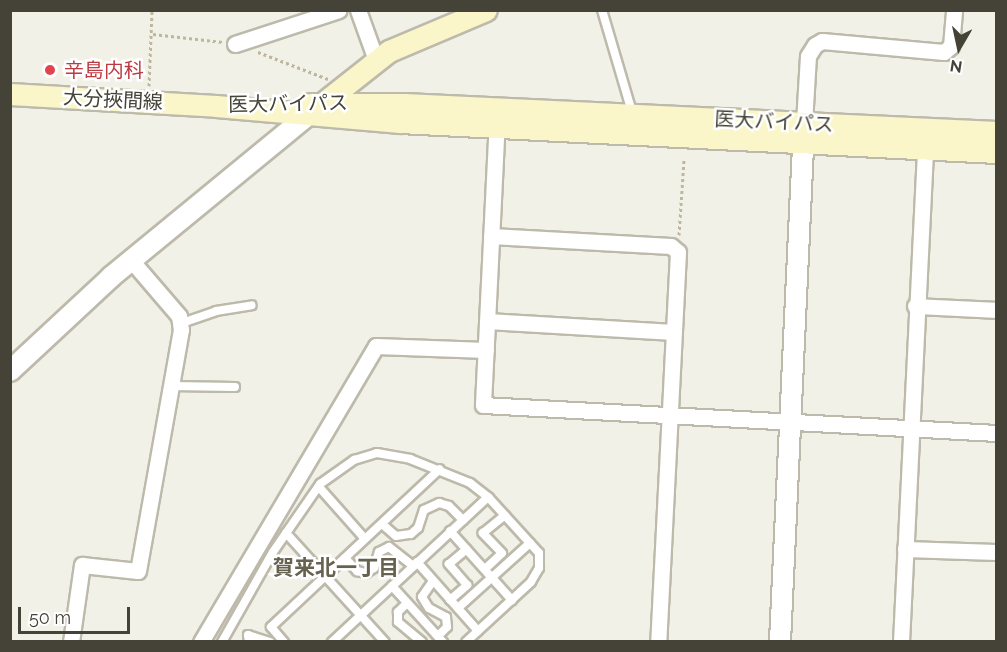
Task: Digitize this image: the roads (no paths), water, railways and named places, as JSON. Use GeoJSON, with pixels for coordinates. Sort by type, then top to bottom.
{"type":"FeatureCollection","features":[{"type":"Feature","properties":{"kind":"main road"},"geometry":{"type":"LineString","coordinates":[[316,109],[376,60],[419,36],[486,10]]}},
{"type":"Feature","properties":{"kind":"main road","name":"大分挾間線"},"geometry":{"type":"LineString","coordinates":[[10,94],[216,106]]}},
{"type":"Feature","properties":{"kind":"main road","name":"医大バイパス"},"geometry":{"type":"LineString","coordinates":[[216,106],[804,133],[996,132]]}},
{"type":"Feature","properties":{"kind":"main road","name":"医大バイパス"},"geometry":{"type":"LineString","coordinates":[[497,118],[633,115],[924,148],[996,152]]}},
{"type":"Feature","properties":{"kind":"street"},"geometry":{"type":"LineString","coordinates":[[235,44],[339,10]]}},
{"type":"Feature","properties":{"kind":"street"},"geometry":{"type":"LineString","coordinates":[[358,10],[376,60]]}},
{"type":"Feature","properties":{"kind":"street"},"geometry":{"type":"LineString","coordinates":[[780,642],[808,56],[815,45],[822,41],[944,52],[951,46],[954,10]]}},
{"type":"Feature","properties":{"kind":"street"},"geometry":{"type":"LineString","coordinates":[[10,370],[131,260],[316,109]]}},
{"type":"Feature","properties":{"kind":"street"},"geometry":{"type":"LineString","coordinates":[[497,118],[483,405],[996,433]]}},
{"type":"Feature","properties":{"kind":"street"},"geometry":{"type":"LineString","coordinates":[[901,642],[924,148]]}},
{"type":"Feature","properties":{"kind":"street"},"geometry":{"type":"LineString","coordinates":[[491,236],[671,246],[678,252],[658,642]]}},
{"type":"Feature","properties":{"kind":"street"},"geometry":{"type":"LineString","coordinates":[[71,642],[82,565],[138,571],[182,322],[131,260]]}},
{"type":"Feature","properties":{"kind":"street"},"geometry":{"type":"LineString","coordinates":[[915,306],[996,310]]}},
{"type":"Feature","properties":{"kind":"street"},"geometry":{"type":"LineString","coordinates":[[487,321],[674,332]]}},
{"type":"Feature","properties":{"kind":"street"},"geometry":{"type":"LineString","coordinates":[[201,642],[376,346],[486,350]]}},
{"type":"Feature","properties":{"kind":"street"},"geometry":{"type":"LineString","coordinates":[[905,549],[996,552]]}},
{"type":"Feature","properties":{"kind":"lane"},"geometry":{"type":"LineString","coordinates":[[602,10],[633,115]]}},
{"type":"Feature","properties":{"kind":"lane"},"geometry":{"type":"LineString","coordinates":[[182,322],[252,305]]}},
{"type":"Feature","properties":{"kind":"lane"},"geometry":{"type":"LineString","coordinates":[[171,386],[235,387]]}},
{"type":"Feature","properties":{"kind":"lane"},"geometry":{"type":"LineString","coordinates":[[223,641],[286,533],[319,487],[354,460],[377,453],[440,469],[488,497],[539,553],[539,568],[513,600],[466,642]]}},
{"type":"Feature","properties":{"kind":"lane"},"geometry":{"type":"LineString","coordinates":[[284,642],[271,627],[440,469]]}},
{"type":"Feature","properties":{"kind":"lane"},"geometry":{"type":"LineString","coordinates":[[319,487],[365,539]]}},
{"type":"Feature","properties":{"kind":"lane"},"geometry":{"type":"LineString","coordinates":[[332,642],[488,497]]}},
{"type":"Feature","properties":{"kind":"lane"},"geometry":{"type":"LineString","coordinates":[[382,524],[396,536],[411,534],[418,528],[424,510],[439,502],[449,506],[463,519]]}},
{"type":"Feature","properties":{"kind":"lane"},"geometry":{"type":"LineString","coordinates":[[485,569],[502,553],[483,533],[505,515]]}},
{"type":"Feature","properties":{"kind":"lane"},"geometry":{"type":"LineString","coordinates":[[450,531],[513,600]]}},
{"type":"Feature","properties":{"kind":"lane"},"geometry":{"type":"LineString","coordinates":[[286,533],[385,642]]}},
{"type":"Feature","properties":{"kind":"lane"},"geometry":{"type":"LineString","coordinates":[[458,608],[530,543]]}},
{"type":"Feature","properties":{"kind":"lane"},"geometry":{"type":"LineString","coordinates":[[345,558],[357,571],[366,573],[375,566],[379,552],[389,547],[415,564],[478,630]]}},
{"type":"Feature","properties":{"kind":"lane"},"geometry":{"type":"LineString","coordinates":[[450,600],[467,585],[449,564],[467,549]]}},
{"type":"Feature","properties":{"kind":"lane"},"geometry":{"type":"LineString","coordinates":[[392,586],[440,639],[447,627],[446,617],[429,608],[422,597],[433,581]]}},
{"type":"Feature","properties":{"kind":"lane"},"geometry":{"type":"LineString","coordinates":[[407,603],[398,612],[398,622],[422,642]]}},
{"type":"Feature","properties":{"kind":"lane"},"geometry":{"type":"LineString","coordinates":[[249,642],[248,635],[270,642]]}},
{"type":"Feature","properties":{"kind":"place","name":"辛島内科"},"geometry":{"type":"Point","coordinates":[50,70]}},
{"type":"Feature","properties":{"kind":"district","name":"賀来北一丁目"},"geometry":{"type":"Point","coordinates":[336,568]}}]}
